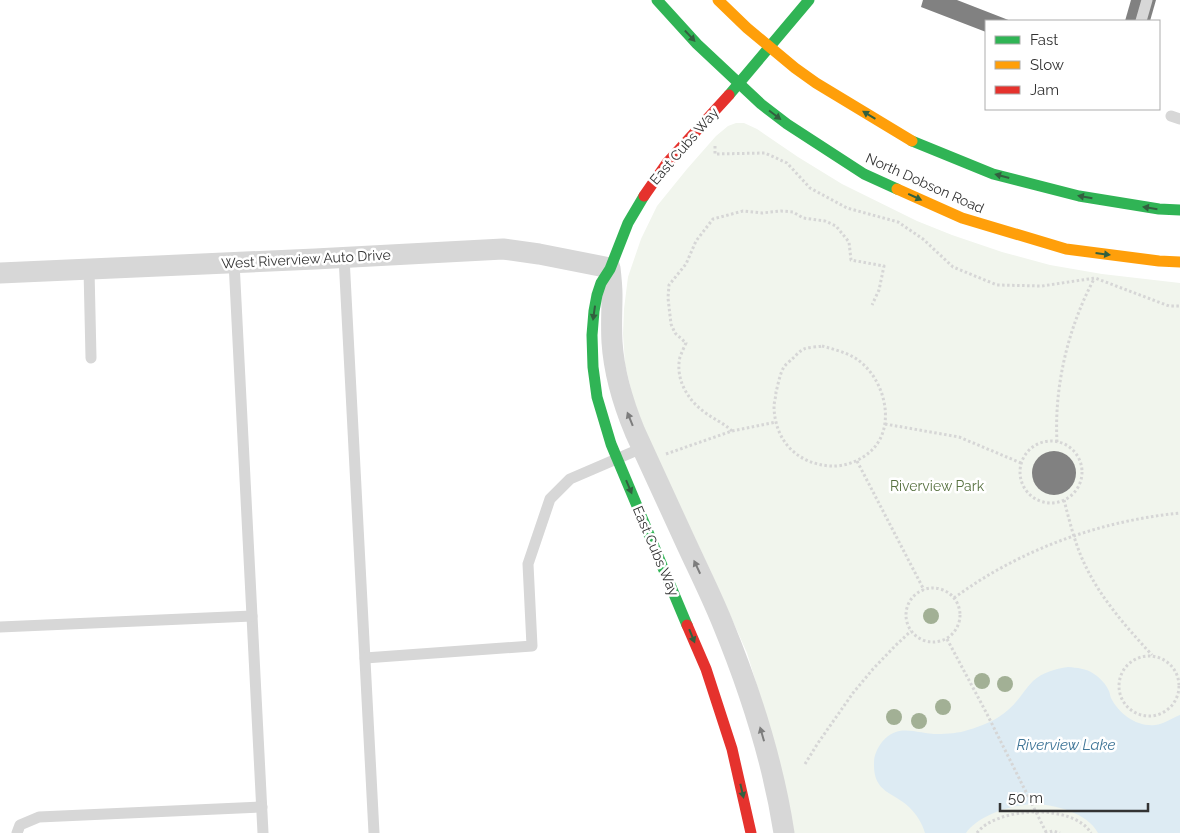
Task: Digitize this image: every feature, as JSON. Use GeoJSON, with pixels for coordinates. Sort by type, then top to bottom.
{"type":"FeatureCollection","features":[{"type":"Feature","properties":{"kind":"main road","name":"North Dobson Road"},"geometry":{"type":"LineString","coordinates":[[657,0],[697,44],[760,104],[787,124],[864,174],[962,218],[1066,249],[1180,262]]}},
{"type":"Feature","properties":{"kind":"main road"},"geometry":{"type":"LineString","coordinates":[[718,0],[747,28],[795,68],[816,83],[911,140],[993,174],[1079,196],[1159,209],[1180,210]]}},
{"type":"Feature","properties":{"kind":"main road","name":"East Cubs Way"},"geometry":{"type":"LineString","coordinates":[[751,833],[732,749],[706,669],[603,423],[593,378],[592,334],[598,288],[610,268],[640,200],[676,152],[717,108],[808,0]]}},
{"type":"Feature","properties":{"kind":"street","name":"West Riverview Auto Drive"},"geometry":{"type":"LineString","coordinates":[[0,273],[503,249],[610,268]]}},
{"type":"Feature","properties":{"kind":"street","name":"East Cubs Way"},"geometry":{"type":"LineString","coordinates":[[610,268],[612,342],[615,365],[626,410],[722,620],[738,660],[764,740],[784,833]]}},
{"type":"Feature","properties":{"kind":"lane"},"geometry":{"type":"LineString","coordinates":[[1141,20],[1147,0]]}},
{"type":"Feature","properties":{"kind":"lane"},"geometry":{"type":"LineString","coordinates":[[344,257],[374,833]]}},
{"type":"Feature","properties":{"kind":"lane"},"geometry":{"type":"LineString","coordinates":[[234,262],[264,833]]}},
{"type":"Feature","properties":{"kind":"lane"},"geometry":{"type":"LineString","coordinates":[[89,269],[91,358]]}},
{"type":"Feature","properties":{"kind":"lane"},"geometry":{"type":"LineString","coordinates":[[365,658],[532,646],[528,564],[550,499],[570,479],[642,448]]}},
{"type":"Feature","properties":{"kind":"lane"},"geometry":{"type":"LineString","coordinates":[[0,627],[252,616]]}},
{"type":"Feature","properties":{"kind":"lane"},"geometry":{"type":"LineString","coordinates":[[17,833],[20,825],[39,817],[262,807]]}},
{"type":"Feature","properties":{"kind":"path"},"geometry":{"type":"LineString","coordinates":[[715,154],[765,154],[787,163],[810,188],[848,208],[898,222],[923,239],[953,267],[997,284],[1042,286],[1095,278],[1169,306],[1180,306]]}},
{"type":"Feature","properties":{"kind":"path"},"geometry":{"type":"LineString","coordinates":[[732,431],[703,411],[689,398],[682,385],[680,359],[686,342],[675,333],[669,312],[669,286],[686,264],[696,241],[713,219],[743,211],[762,213],[793,212],[803,218],[825,221],[836,226],[849,242],[851,260],[884,266],[879,290],[872,305]]}},
{"type":"Feature","properties":{"kind":"path"},"geometry":{"type":"LineString","coordinates":[[1057,442],[1056,426],[1059,384],[1065,357],[1086,294],[1099,271]]}},
{"type":"Feature","properties":{"kind":"path"},"geometry":{"type":"LineString","coordinates":[[822,346],[856,358],[868,370],[879,385],[884,401],[886,418],[883,435],[872,450],[857,461],[838,467],[818,465],[800,457],[785,444],[776,426],[776,422],[774,406],[784,367],[802,349],[822,346]]}},
{"type":"Feature","properties":{"kind":"path"},"geometry":{"type":"LineString","coordinates":[[662,456],[732,431],[776,422]]}},
{"type":"Feature","properties":{"kind":"path"},"geometry":{"type":"LineString","coordinates":[[885,424],[959,437],[1021,463]]}},
{"type":"Feature","properties":{"kind":"path"},"geometry":{"type":"LineString","coordinates":[[1057,442],[1066,445],[1074,451],[1079,459],[1081,478],[1072,495],[1054,503],[1044,502],[1027,492],[1022,483],[1021,463],[1031,448],[1039,443],[1057,442]]}},
{"type":"Feature","properties":{"kind":"path"},"geometry":{"type":"LineString","coordinates":[[857,461],[924,590]]}},
{"type":"Feature","properties":{"kind":"path"},"geometry":{"type":"LineString","coordinates":[[1064,500],[1074,536],[1087,569],[1097,586],[1134,636],[1152,656],[1165,662],[1172,668],[1178,678],[1177,696],[1172,704],[1166,711],[1157,715],[1147,716],[1130,710],[1123,702],[1119,692],[1119,682],[1122,672],[1128,664],[1137,659],[1152,656]]}},
{"type":"Feature","properties":{"kind":"path"},"geometry":{"type":"LineString","coordinates":[[954,598],[995,571],[1029,554],[1074,536],[1134,520],[1180,513]]}},
{"type":"Feature","properties":{"kind":"path"},"geometry":{"type":"LineString","coordinates":[[929,588],[938,589],[947,592],[954,598],[960,615],[954,632],[947,639],[940,642],[924,641],[911,631],[907,623],[908,605],[920,591],[929,588]]}},
{"type":"Feature","properties":{"kind":"path"},"geometry":{"type":"LineString","coordinates":[[806,764],[818,742],[853,693],[873,669],[911,631]]}},
{"type":"Feature","properties":{"kind":"path"},"geometry":{"type":"LineString","coordinates":[[947,639],[987,714],[1036,811],[1045,833],[1053,831],[1060,833]]}},
{"type":"Feature","properties":{"kind":"path"},"geometry":{"type":"LineString","coordinates":[[976,833],[986,824],[1004,817],[1036,811],[1068,816],[1082,823],[1091,833]]}},
{"type":"Feature","properties":{"kind":"green space","name":"Riverview Park"},"geometry":{"type":"Polygon","coordinates":[[[744,123],[757,129],[842,184],[917,221],[952,235],[1002,252],[1050,265],[1102,274],[1180,283],[1180,833],[793,833],[775,744],[747,653],[647,436],[633,398],[625,364],[623,334],[628,277],[641,239],[657,206],[687,169],[716,136],[728,126],[744,123]]]}},
{"type":"Feature","properties":{"kind":"water","name":"Riverview Lake"},"geometry":{"type":"Polygon","coordinates":[[[1068,667],[1085,669],[1103,681],[1114,704],[1135,722],[1155,725],[1180,715],[1180,833],[1098,833],[1087,820],[1079,815],[1060,808],[1033,804],[1015,806],[996,812],[979,821],[966,833],[925,833],[921,822],[912,810],[880,786],[875,773],[875,755],[882,742],[888,736],[895,732],[908,730],[938,734],[965,731],[979,727],[1004,714],[1041,675],[1049,671],[1068,667]]]}},
{"type":"Feature","properties":{"kind":"building"},"geometry":{"type":"Polygon","coordinates":[[[923,0],[957,0],[1008,20],[985,20],[985,32],[921,7],[923,0]]]}},
{"type":"Feature","properties":{"kind":"building"},"geometry":{"type":"Polygon","coordinates":[[[1131,0],[1156,0],[1150,20],[1125,20],[1131,0]]]}},
{"type":"Feature","properties":{"kind":"building"},"geometry":{"type":"Polygon","coordinates":[[[1054,451],[1066,455],[1072,461],[1076,473],[1072,485],[1066,491],[1054,495],[1042,491],[1036,485],[1032,473],[1036,461],[1042,455],[1054,451]]]}},
{"type":"Feature","properties":{"kind":"traffic: fast"},"geometry":{"type":"LineString","coordinates":[[657,0],[697,44],[761,104],[787,124],[864,174],[897,189]]}},
{"type":"Feature","properties":{"kind":"traffic: fast"},"geometry":{"type":"LineString","coordinates":[[729,95],[809,0]]}},
{"type":"Feature","properties":{"kind":"traffic: fast"},"geometry":{"type":"LineString","coordinates":[[912,141],[993,174],[1079,196],[1159,209],[1180,210]]}},
{"type":"Feature","properties":{"kind":"traffic: fast"},"geometry":{"type":"LineString","coordinates":[[644,196],[628,223],[610,269],[601,283],[597,295],[592,335],[593,367],[597,397],[611,444],[687,625]]}},
{"type":"Feature","properties":{"kind":"traffic: slow"},"geometry":{"type":"LineString","coordinates":[[718,0],[747,28],[795,68],[816,83],[912,141]]}},
{"type":"Feature","properties":{"kind":"traffic: slow"},"geometry":{"type":"LineString","coordinates":[[897,189],[962,218],[1066,249],[1180,262]]}},
{"type":"Feature","properties":{"kind":"traffic: jam"},"geometry":{"type":"LineString","coordinates":[[644,196],[667,163],[729,95]]}},
{"type":"Feature","properties":{"kind":"traffic: jam"},"geometry":{"type":"LineString","coordinates":[[687,625],[706,669],[732,749],[751,833]]}}]}
